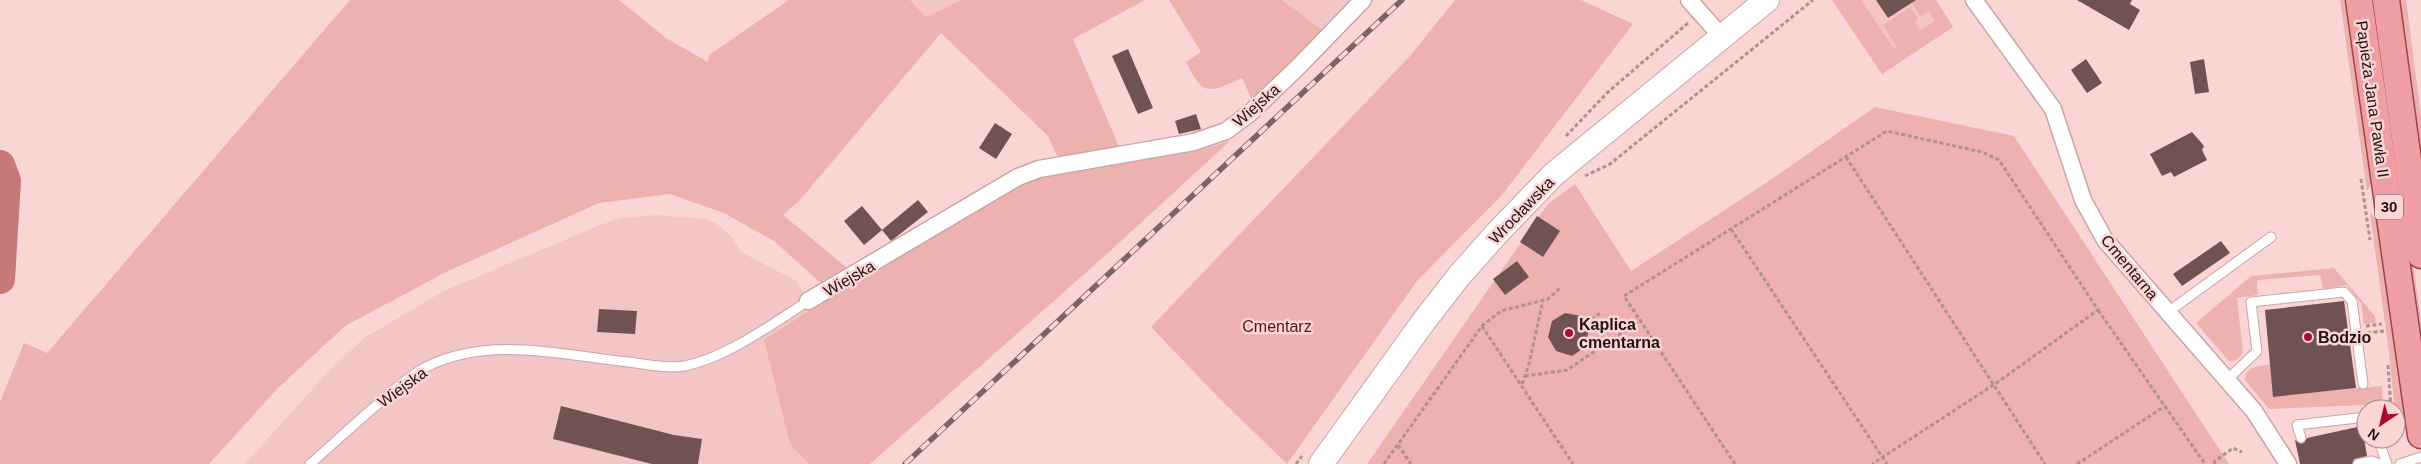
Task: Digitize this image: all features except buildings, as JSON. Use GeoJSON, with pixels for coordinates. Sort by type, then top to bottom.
{"type":"FeatureCollection","features":[{"type":"Feature","properties":{"kind":"main road","name":"Wrocławska"},"geometry":{"type":"LineString","coordinates":[[1321,464],[1424,321],[1459,276],[1498,232],[1554,174],[1767,0]]}},
{"type":"Feature","properties":{"kind":"main road","name":"Papieża Jana Pawła II"},"geometry":{"type":"LineString","coordinates":[[2359,0],[2421,435]]}},
{"type":"Feature","properties":{"kind":"main road","name":"Papieża Jana Pawła II"},"geometry":{"type":"LineString","coordinates":[[2386,0],[2421,255]]}},
{"type":"Feature","properties":{"kind":"street","name":"Wiejska"},"geometry":{"type":"LineString","coordinates":[[808,301],[1018,176],[1039,169],[1194,142],[1236,125],[1271,93],[1363,0]]}},
{"type":"Feature","properties":{"kind":"street"},"geometry":{"type":"LineString","coordinates":[[1689,0],[1722,37]]}},
{"type":"Feature","properties":{"kind":"street","name":"Cmentarna"},"geometry":{"type":"LineString","coordinates":[[1974,0],[2053,109],[2083,200],[2105,240],[2254,411],[2288,464]]}},
{"type":"Feature","properties":{"kind":"lane"},"geometry":{"type":"LineString","coordinates":[[2168,312],[2271,237]]}},
{"type":"Feature","properties":{"kind":"lane"},"geometry":{"type":"LineString","coordinates":[[2226,381],[2258,351],[2251,302],[2344,292],[2352,301],[2363,384]]}},
{"type":"Feature","properties":{"kind":"lane","name":"Wiejska"},"geometry":{"type":"LineString","coordinates":[[310,464],[401,383],[426,367],[451,358],[475,352],[533,350],[656,366],[684,366],[704,360],[734,346],[808,301]]}},
{"type":"Feature","properties":{"kind":"lane"},"geometry":{"type":"LineString","coordinates":[[2301,438],[2298,425],[2356,418]]}},
{"type":"Feature","properties":{"kind":"lane"},"geometry":{"type":"LineString","coordinates":[[2382,449],[2387,464]]}},
{"type":"Feature","properties":{"kind":"lane"},"geometry":{"type":"LineString","coordinates":[[2400,464],[2421,457]]}},
{"type":"Feature","properties":{"kind":"lane"},"geometry":{"type":"LineString","coordinates":[[2358,464],[2372,461],[2380,464]]}},
{"type":"Feature","properties":{"kind":"path"},"geometry":{"type":"LineString","coordinates":[[1578,179],[1610,164],[1812,0]]}},
{"type":"Feature","properties":{"kind":"path"},"geometry":{"type":"LineString","coordinates":[[1735,464],[1624,296],[1887,131],[1982,152],[1999,160],[2098,310],[2205,464]]}},
{"type":"Feature","properties":{"kind":"path"},"geometry":{"type":"LineString","coordinates":[[1846,157],[2045,464]]}},
{"type":"Feature","properties":{"kind":"path"},"geometry":{"type":"LineString","coordinates":[[1731,229],[1887,464]]}},
{"type":"Feature","properties":{"kind":"path"},"geometry":{"type":"LineString","coordinates":[[1384,464],[1482,326],[1501,311],[1548,299],[1560,288]]}},
{"type":"Feature","properties":{"kind":"path"},"geometry":{"type":"LineString","coordinates":[[1522,385],[1543,300]]}},
{"type":"Feature","properties":{"kind":"path"},"geometry":{"type":"LineString","coordinates":[[1872,464],[1994,384],[2098,310]]}},
{"type":"Feature","properties":{"kind":"path"},"geometry":{"type":"LineString","coordinates":[[1586,323],[1602,312]]}},
{"type":"Feature","properties":{"kind":"path"},"geometry":{"type":"LineString","coordinates":[[1525,376],[1567,370],[1641,320]]}},
{"type":"Feature","properties":{"kind":"path"},"geometry":{"type":"LineString","coordinates":[[1482,326],[1573,464]]}},
{"type":"Feature","properties":{"kind":"path"},"geometry":{"type":"LineString","coordinates":[[2077,464],[2165,406]]}},
{"type":"Feature","properties":{"kind":"path"},"geometry":{"type":"LineString","coordinates":[[1398,445],[1411,464]]}},
{"type":"Feature","properties":{"kind":"path"},"geometry":{"type":"LineString","coordinates":[[2214,464],[2215,461],[2233,448],[2242,452]]}},
{"type":"Feature","properties":{"kind":"shaded area"},"geometry":{"type":"Polygon","coordinates":[[[910,0],[960,0],[926,17],[910,0]]]}},
{"type":"Feature","properties":{"kind":"shaded area"},"geometry":{"type":"Polygon","coordinates":[[[1282,0],[1356,0],[1325,32],[1282,0]]]}},
{"type":"Feature","properties":{"kind":"shaded area"},"geometry":{"type":"Polygon","coordinates":[[[1832,0],[1936,0],[1953,27],[1882,74],[1832,0]]]}},
{"type":"Feature","properties":{"kind":"shaded area"},"geometry":{"type":"Polygon","coordinates":[[[657,215],[704,219],[717,224],[732,237],[741,252],[795,280],[813,308],[764,340],[790,443],[809,464],[245,464],[328,372],[364,338],[444,291],[600,225],[621,218],[657,215]]]}},
{"type":"Feature","properties":{"kind":"green space"},"geometry":{"type":"Polygon","coordinates":[[[350,0],[619,0],[666,38],[708,62],[709,55],[789,0],[910,0],[926,17],[960,0],[1145,0],[1073,39],[1120,149],[1059,160],[1048,136],[941,33],[799,201],[783,215],[847,268],[823,285],[774,241],[724,213],[670,194],[599,203],[446,272],[345,326],[277,389],[209,464],[0,464],[0,402],[24,343],[47,353],[350,0]]]}},
{"type":"Feature","properties":{"kind":"green space"},"geometry":{"type":"Polygon","coordinates":[[[1169,0],[1282,0],[1325,32],[1253,102],[1242,78],[1214,89],[1208,89],[1197,81],[1186,62],[1201,52],[1169,0]]]}},
{"type":"Feature","properties":{"kind":"green space","name":"Cmentarz"},"geometry":{"type":"Polygon","coordinates":[[[1455,0],[1581,0],[1633,24],[1502,195],[1417,281],[1287,464],[1219,398],[1151,327],[1410,56],[1455,0]]]}},
{"type":"Feature","properties":{"kind":"green space"},"geometry":{"type":"Polygon","coordinates":[[[1832,0],[1861,0],[1894,49],[1897,47],[1883,25],[1910,7],[1918,19],[1915,22],[1920,31],[1935,21],[1929,11],[1921,17],[1910,0],[1936,0],[1953,27],[1882,74],[1832,0]]]}},
{"type":"Feature","properties":{"kind":"green space"},"geometry":{"type":"Polygon","coordinates":[[[2340,0],[2350,0],[2373,181],[2367,191],[2340,0]]]}},
{"type":"Feature","properties":{"kind":"green space"},"geometry":{"type":"Polygon","coordinates":[[[2395,0],[2406,0],[2421,115],[2421,165],[2395,0]]]}},
{"type":"Feature","properties":{"kind":"green space"},"geometry":{"type":"Polygon","coordinates":[[[1875,107],[2014,136],[2229,464],[1367,464],[1547,205],[1575,184],[1631,271],[1766,183],[1875,107]]]}},
{"type":"Feature","properties":{"kind":"green space"},"geometry":{"type":"Polygon","coordinates":[[[1230,141],[1108,253],[870,464],[809,464],[790,444],[764,340],[813,308],[1013,189],[1044,176],[1204,149],[1230,141]]]}},
{"type":"Feature","properties":{"kind":"green space"},"geometry":{"type":"Polygon","coordinates":[[[2401,180],[2421,320],[2421,365],[2408,274],[2401,180]]]}},
{"type":"Feature","properties":{"kind":"green space"},"geometry":{"type":"Polygon","coordinates":[[[2370,213],[2380,222],[2404,399],[2394,399],[2370,213]]]}},
{"type":"Feature","properties":{"kind":"green space"},"geometry":{"type":"Polygon","coordinates":[[[2334,268],[2375,316],[2376,323],[2364,324],[2361,303],[2347,285],[2323,289],[2320,275],[2257,280],[2258,295],[2237,298],[2243,353],[2235,360],[2229,361],[2196,323],[2251,276],[2334,268]]]}},
{"type":"Feature","properties":{"kind":"green space"},"geometry":{"type":"Polygon","coordinates":[[[2270,364],[2274,396],[2382,386],[2383,399],[2356,399],[2356,405],[2269,409],[2245,380],[2246,374],[2251,368],[2270,364]]]}},
{"type":"Feature","properties":{"kind":"waterway"},"geometry":{"type":"LineString","coordinates":[[0,165],[6,181],[0,279]]}},
{"type":"Feature","properties":{"kind":"railway"},"geometry":{"type":"LineString","coordinates":[[905,464],[1402,0]]}},
{"type":"Feature","properties":{"kind":"place","name":"Kaplica cmentarna"},"geometry":{"type":"Point","coordinates":[1569,333]}},
{"type":"Feature","properties":{"kind":"place","name":"Bodzio"},"geometry":{"type":"Point","coordinates":[2308,337]}}]}
